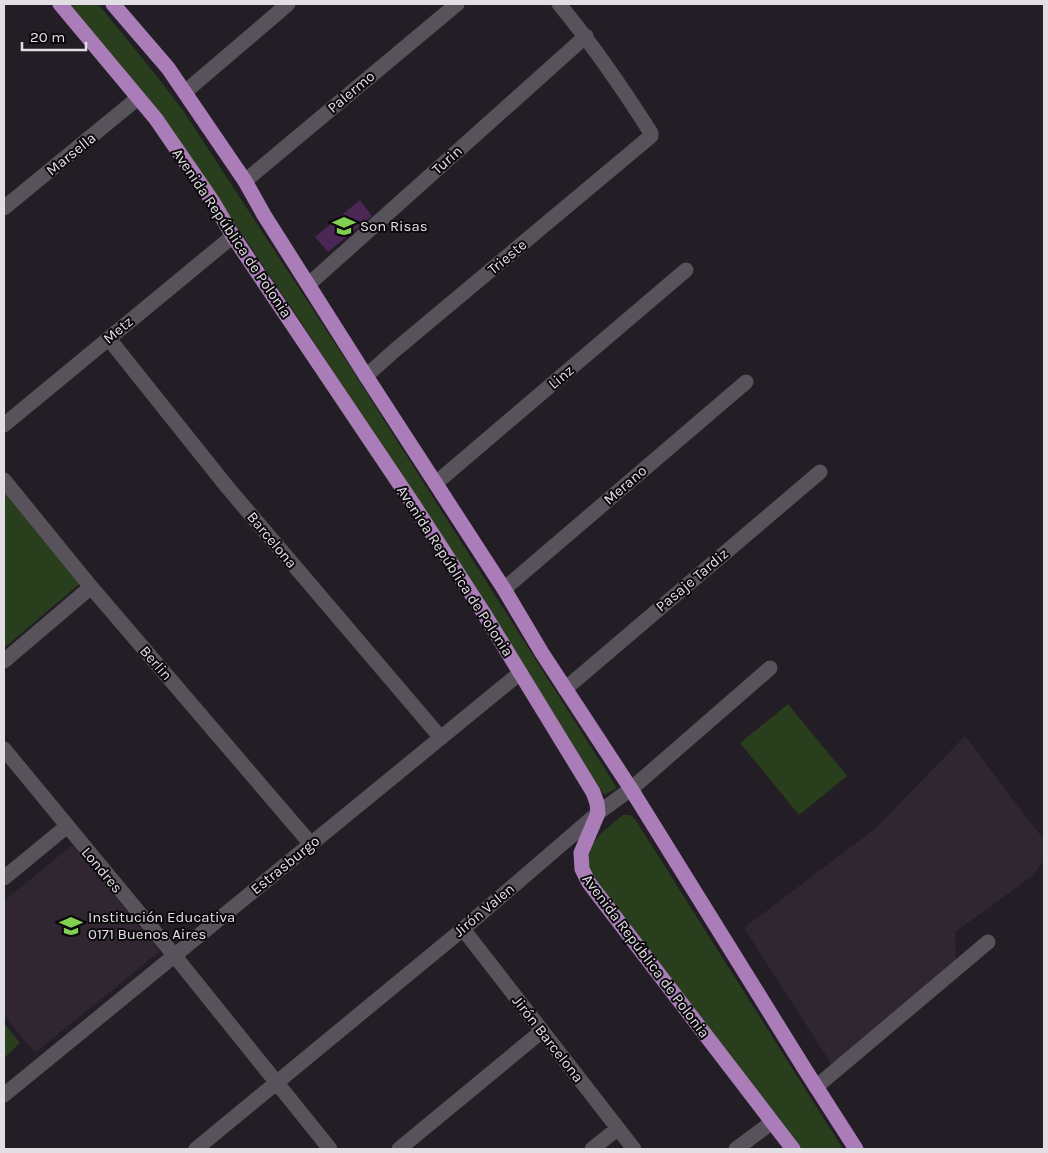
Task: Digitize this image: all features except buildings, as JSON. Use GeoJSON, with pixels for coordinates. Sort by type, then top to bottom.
{"type":"FeatureCollection","features":[{"type":"Feature","properties":{"kind":"main road","name":"Avenida República de Polonia"},"geometry":{"type":"LineString","coordinates":[[60,4],[156,119],[413,504],[593,792],[598,813],[581,853],[582,869],[589,883],[792,1149]]}},
{"type":"Feature","properties":{"kind":"main road","name":"Avenida República de Polonia"},"geometry":{"type":"LineString","coordinates":[[113,4],[168,68],[245,181],[264,215],[504,589],[565,689],[631,789],[856,1149]]}},
{"type":"Feature","properties":{"kind":"street"},"geometry":{"type":"LineString","coordinates":[[185,92],[288,4]]}},
{"type":"Feature","properties":{"kind":"street","name":"Palermo"},"geometry":{"type":"LineString","coordinates":[[245,181],[457,4]]}},
{"type":"Feature","properties":{"kind":"street"},"geometry":{"type":"LineString","coordinates":[[560,4],[586,36]]}},
{"type":"Feature","properties":{"kind":"street","name":"Trieste"},"geometry":{"type":"LineString","coordinates":[[366,376],[650,139],[652,133],[586,36]]}},
{"type":"Feature","properties":{"kind":"street","name":"Turin"},"geometry":{"type":"LineString","coordinates":[[309,284],[586,36]]}},
{"type":"Feature","properties":{"kind":"street","name":"Marsella"},"geometry":{"type":"LineString","coordinates":[[4,208],[138,98]]}},
{"type":"Feature","properties":{"kind":"street","name":"Metz"},"geometry":{"type":"LineString","coordinates":[[4,425],[233,236]]}},
{"type":"Feature","properties":{"kind":"street","name":"Linz"},"geometry":{"type":"LineString","coordinates":[[436,483],[686,270]]}},
{"type":"Feature","properties":{"kind":"street","name":"Barcelona"},"geometry":{"type":"LineString","coordinates":[[109,339],[228,488],[440,738]]}},
{"type":"Feature","properties":{"kind":"street","name":"Merano"},"geometry":{"type":"LineString","coordinates":[[504,589],[746,382]]}},
{"type":"Feature","properties":{"kind":"street","name":"Pasaje Tardiz"},"geometry":{"type":"LineString","coordinates":[[565,689],[820,472]]}},
{"type":"Feature","properties":{"kind":"street","name":"Berlin"},"geometry":{"type":"LineString","coordinates":[[4,480],[91,587],[311,844]]}},
{"type":"Feature","properties":{"kind":"street"},"geometry":{"type":"LineString","coordinates":[[4,661],[91,587]]}},
{"type":"Feature","properties":{"kind":"street","name":"Jirón Valen"},"geometry":{"type":"LineString","coordinates":[[196,1149],[463,929],[598,813],[631,789],[770,668]]}},
{"type":"Feature","properties":{"kind":"street","name":"Estrasburgo"},"geometry":{"type":"LineString","coordinates":[[4,1095],[520,673]]}},
{"type":"Feature","properties":{"kind":"street","name":"Londres"},"geometry":{"type":"LineString","coordinates":[[4,749],[330,1149]]}},
{"type":"Feature","properties":{"kind":"street"},"geometry":{"type":"LineString","coordinates":[[4,878],[66,827]]}},
{"type":"Feature","properties":{"kind":"street","name":"Jirón Barcelona"},"geometry":{"type":"LineString","coordinates":[[463,929],[634,1149]]}},
{"type":"Feature","properties":{"kind":"street"},"geometry":{"type":"LineString","coordinates":[[816,1087],[988,942]]}},
{"type":"Feature","properties":{"kind":"street"},"geometry":{"type":"LineString","coordinates":[[399,1149],[542,1031]]}},
{"type":"Feature","properties":{"kind":"street"},"geometry":{"type":"LineString","coordinates":[[736,1149],[772,1122]]}},
{"type":"Feature","properties":{"kind":"street"},"geometry":{"type":"LineString","coordinates":[[592,1149],[617,1129]]}},
{"type":"Feature","properties":{"kind":"shaded area"},"geometry":{"type":"Polygon","coordinates":[[[965,736],[1044,840],[1044,861],[1031,877],[955,932],[956,966],[832,1065],[744,928],[876,828],[965,736]]]}},
{"type":"Feature","properties":{"kind":"shaded area","name":"Institución Educativa 0171 Buenos Aires"},"geometry":{"type":"Polygon","coordinates":[[[72,845],[160,951],[35,1053],[4,1015],[4,901],[72,845]]]}},
{"type":"Feature","properties":{"kind":"green space"},"geometry":{"type":"Polygon","coordinates":[[[69,4],[98,4],[184,112],[351,368],[617,788],[604,795],[409,488],[223,206],[69,4]]]}},
{"type":"Feature","properties":{"kind":"green space"},"geometry":{"type":"Polygon","coordinates":[[[4,485],[83,581],[4,648],[4,485]]]}},
{"type":"Feature","properties":{"kind":"green space"},"geometry":{"type":"Polygon","coordinates":[[[788,704],[847,776],[799,815],[740,743],[788,704]]]}},
{"type":"Feature","properties":{"kind":"green space"},"geometry":{"type":"Polygon","coordinates":[[[623,815],[630,815],[635,819],[843,1149],[801,1149],[594,881],[590,869],[590,850],[599,836],[623,815]]]}},
{"type":"Feature","properties":{"kind":"green space"},"geometry":{"type":"Polygon","coordinates":[[[4,1023],[20,1043],[4,1058],[4,1023]]]}},
{"type":"Feature","properties":{"kind":"place","name":"Son Risas"},"geometry":{"type":"Point","coordinates":[344,226]}},
{"type":"Feature","properties":{"kind":"place","name":"Institución Educativa 0171 Buenos Aires"},"geometry":{"type":"Point","coordinates":[71,926]}}]}
